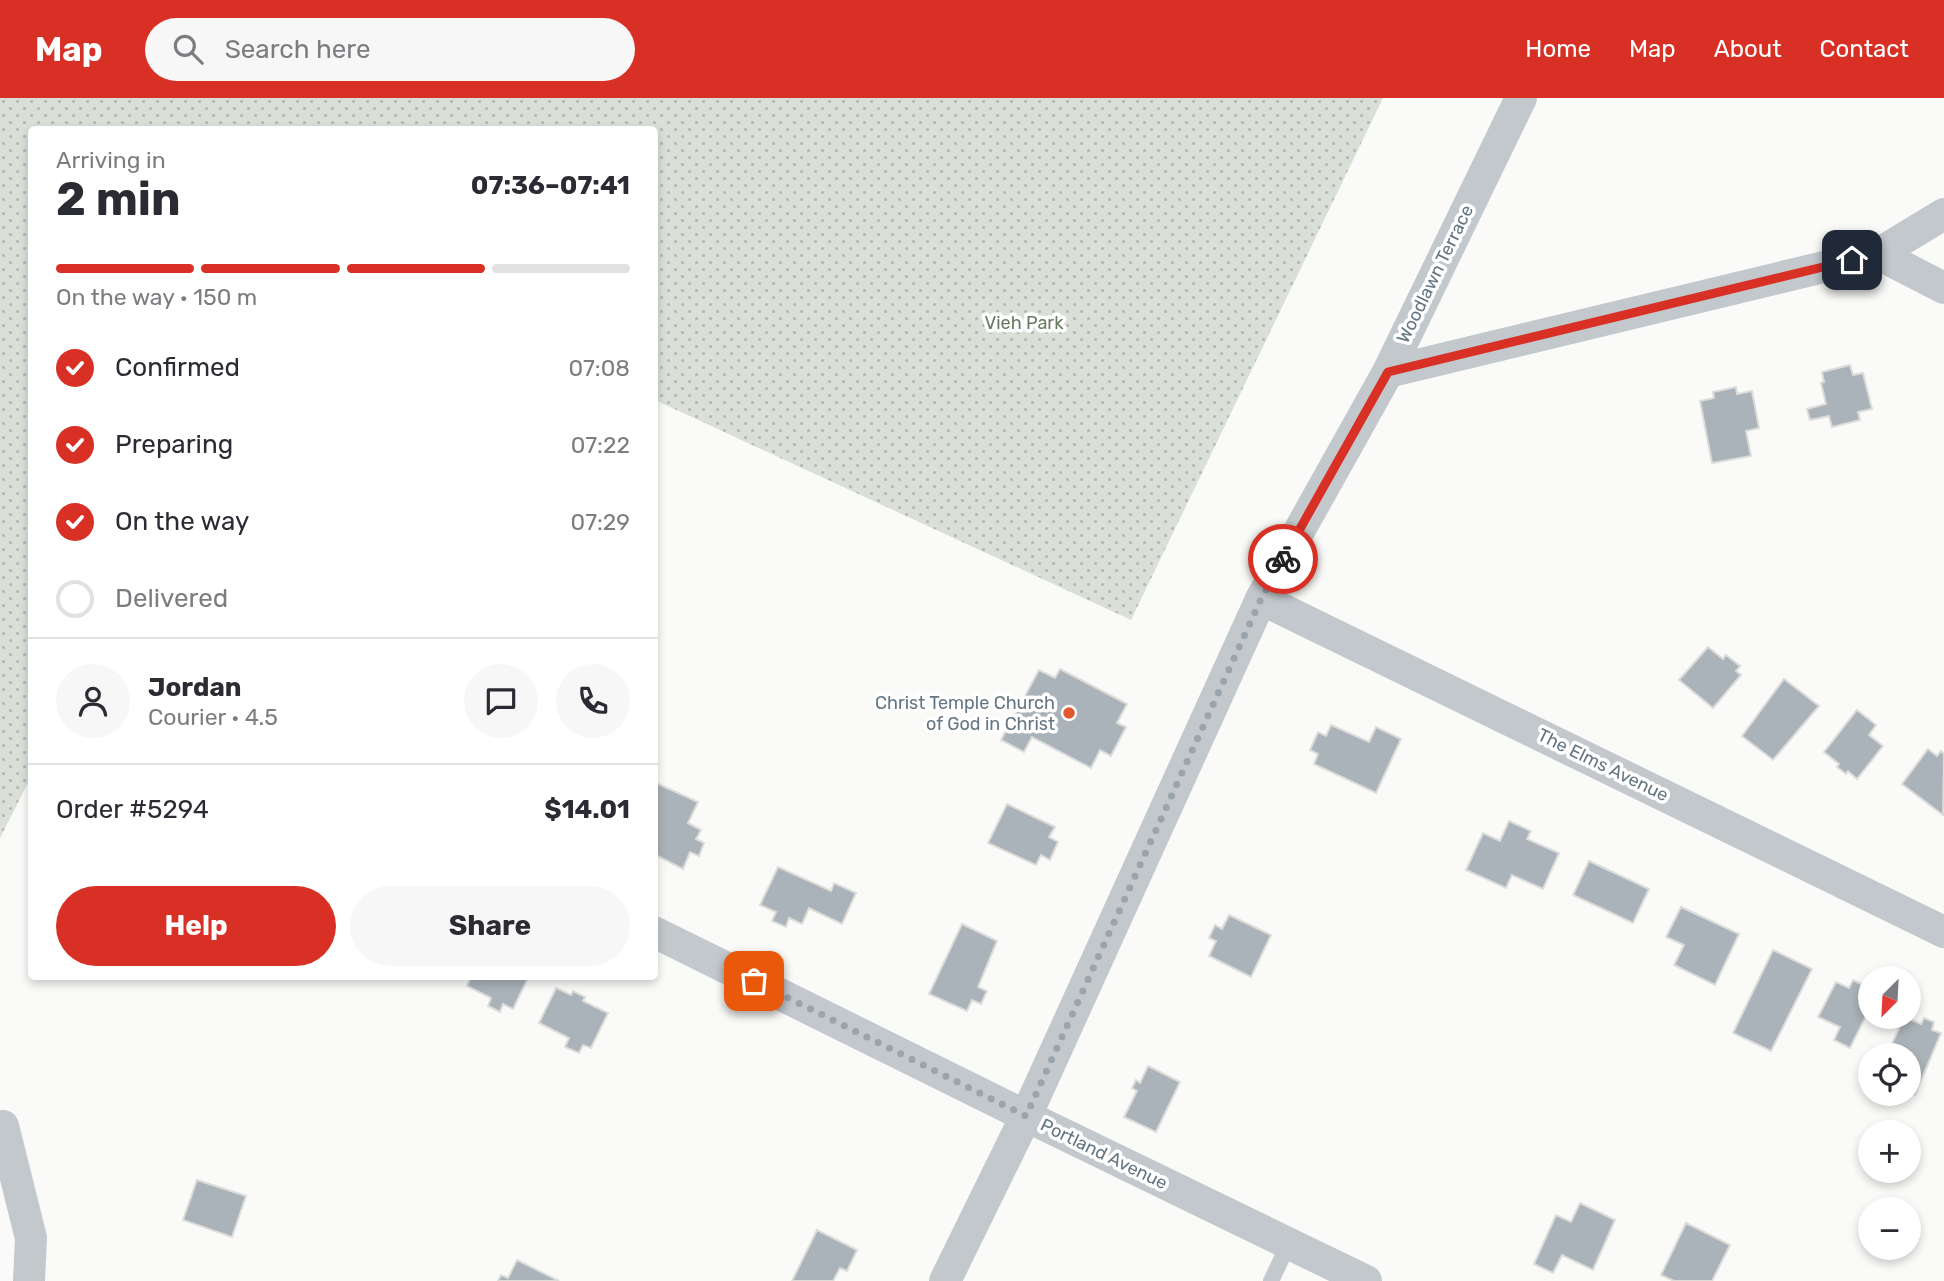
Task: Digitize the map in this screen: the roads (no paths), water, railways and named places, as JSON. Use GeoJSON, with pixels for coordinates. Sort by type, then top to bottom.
{"type":"FeatureCollection","features":[{"type":"Feature","properties":{"kind":"street","name":"Woodlawn Terrace"},"geometry":{"type":"LineString","coordinates":[[953,1278],[1261,599],[1388,372],[1521,98]]}},
{"type":"Feature","properties":{"kind":"street"},"geometry":{"type":"LineString","coordinates":[[1388,372],[1878,254],[1944,214]]}},
{"type":"Feature","properties":{"kind":"street"},"geometry":{"type":"LineString","coordinates":[[1878,254],[1944,288]]}},
{"type":"Feature","properties":{"kind":"street","name":"The Elms Avenue"},"geometry":{"type":"LineString","coordinates":[[1261,599],[1944,932]]}},
{"type":"Feature","properties":{"kind":"street","name":"Portland Avenue"},"geometry":{"type":"LineString","coordinates":[[658,934],[1366,1281]]}},
{"type":"Feature","properties":{"kind":"street"},"geometry":{"type":"LineString","coordinates":[[3,1126],[32,1238],[29,1281]]}},
{"type":"Feature","properties":{"kind":"lane"},"geometry":{"type":"LineString","coordinates":[[1271,1281],[1289,1243]]}},
{"type":"Feature","properties":{"kind":"place","name":"Christ Temple Church of God in Christ"},"geometry":{"type":"Point","coordinates":[1069,713]}},
{"type":"Feature","properties":{"kind":"park label","name":"Vieh Park"},"geometry":{"type":"Point","coordinates":[1024,323]}}]}
